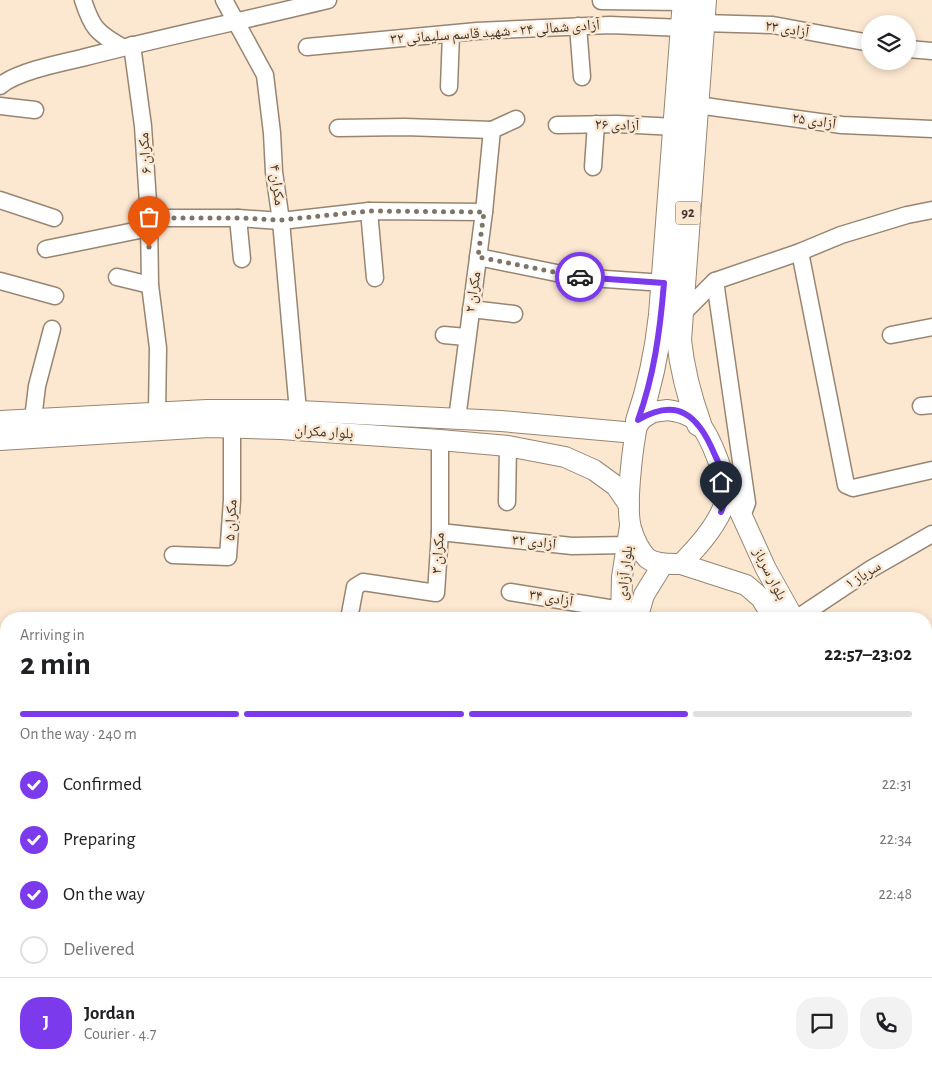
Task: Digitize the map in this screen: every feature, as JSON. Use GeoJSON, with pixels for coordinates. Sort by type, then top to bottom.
{"type":"FeatureCollection","features":[{"type":"Feature","properties":{"kind":"highway","name":"92"},"geometry":{"type":"LineString","coordinates":[[692,11],[697,105],[679,340],[682,368],[699,424]]}},
{"type":"Feature","properties":{"kind":"highway","name":"92"},"geometry":{"type":"LineString","coordinates":[[636,427],[648,393],[658,340],[676,126],[692,11]]}},
{"type":"Feature","properties":{"kind":"main road","name":"بلوار مکران"},"geometry":{"type":"LineString","coordinates":[[0,421],[207,410],[298,411],[532,424],[636,427]]}},
{"type":"Feature","properties":{"kind":"main road"},"geometry":{"type":"LineString","coordinates":[[636,427],[653,412],[668,410],[684,413],[699,424]]}},
{"type":"Feature","properties":{"kind":"main road"},"geometry":{"type":"LineString","coordinates":[[517,448],[536,444],[538,440],[537,430],[532,424]]}},
{"type":"Feature","properties":{"kind":"main road","name":"92"},"geometry":{"type":"LineString","coordinates":[[636,427],[629,505],[629,536],[648,558],[672,564],[692,554],[721,512],[726,496],[723,475],[699,424]]}},
{"type":"Feature","properties":{"kind":"main road","name":"بلوار مکران"},"geometry":{"type":"LineString","coordinates":[[0,440],[209,427],[281,429],[440,440],[517,448],[565,457],[594,470],[616,486],[629,505]]}},
{"type":"Feature","properties":{"kind":"main road","name":"بلوار سرباز"},"geometry":{"type":"LineString","coordinates":[[723,475],[766,569],[791,612]]}},
{"type":"Feature","properties":{"kind":"main road","name":"بلوار آزادی"},"geometry":{"type":"LineString","coordinates":[[626,612],[622,578],[629,536]]}},
{"type":"Feature","properties":{"kind":"main road","name":"بلوار سرباز"},"geometry":{"type":"LineString","coordinates":[[672,564],[746,585],[761,598],[770,612]]}},
{"type":"Feature","properties":{"kind":"main road","name":"بلوار آزادی"},"geometry":{"type":"LineString","coordinates":[[629,612],[672,564]]}},
{"type":"Feature","properties":{"kind":"street"},"geometry":{"type":"LineString","coordinates":[[83,0],[90,21],[102,36],[127,46]]}},
{"type":"Feature","properties":{"kind":"street","name":"مکران ۴"},"geometry":{"type":"LineString","coordinates":[[224,0],[265,75],[272,133],[274,172],[281,220],[298,411]]}},
{"type":"Feature","properties":{"kind":"street"},"geometry":{"type":"LineString","coordinates":[[0,86],[8,79],[58,64],[127,46],[328,0]]}},
{"type":"Feature","properties":{"kind":"street"},"geometry":{"type":"LineString","coordinates":[[601,1],[692,11]]}},
{"type":"Feature","properties":{"kind":"street","name":"آزادی شمالی ۲۴ - شهید قاسم سلیمانی ۳۲"},"geometry":{"type":"LineString","coordinates":[[307,47],[451,34],[610,25],[692,11]]}},
{"type":"Feature","properties":{"kind":"street","name":"آزادی ۲۳"},"geometry":{"type":"LineString","coordinates":[[692,11],[861,42]]}},
{"type":"Feature","properties":{"kind":"street"},"geometry":{"type":"LineString","coordinates":[[578,26],[582,77]]}},
{"type":"Feature","properties":{"kind":"street"},"geometry":{"type":"LineString","coordinates":[[449,87],[451,34]]}},
{"type":"Feature","properties":{"kind":"street","name":"مکران ۶"},"geometry":{"type":"LineString","coordinates":[[127,46],[143,126],[149,223],[150,285],[158,348],[157,412]]}},
{"type":"Feature","properties":{"kind":"street"},"geometry":{"type":"LineString","coordinates":[[916,50],[932,51]]}},
{"type":"Feature","properties":{"kind":"street","name":"آزادی ۲۵"},"geometry":{"type":"LineString","coordinates":[[697,105],[842,125],[932,129]]}},
{"type":"Feature","properties":{"kind":"street"},"geometry":{"type":"LineString","coordinates":[[0,106],[36,110]]}},
{"type":"Feature","properties":{"kind":"street"},"geometry":{"type":"LineString","coordinates":[[338,128],[405,127],[492,130],[516,119]]}},
{"type":"Feature","properties":{"kind":"street"},"geometry":{"type":"LineString","coordinates":[[594,166],[596,124]]}},
{"type":"Feature","properties":{"kind":"street","name":"آزادی ۲۶"},"geometry":{"type":"LineString","coordinates":[[557,125],[676,126]]}},
{"type":"Feature","properties":{"kind":"street","name":"مکران ۲"},"geometry":{"type":"LineString","coordinates":[[457,419],[466,337],[484,212],[492,130]]}},
{"type":"Feature","properties":{"kind":"street"},"geometry":{"type":"LineString","coordinates":[[0,200],[54,218]]}},
{"type":"Feature","properties":{"kind":"street"},"geometry":{"type":"LineString","coordinates":[[680,316],[715,281],[800,252],[841,235],[907,215],[932,210]]}},
{"type":"Feature","properties":{"kind":"street"},"geometry":{"type":"LineString","coordinates":[[369,211],[375,278]]}},
{"type":"Feature","properties":{"kind":"street"},"geometry":{"type":"LineString","coordinates":[[46,249],[149,223],[238,218],[281,220],[369,211],[484,212]]}},
{"type":"Feature","properties":{"kind":"street"},"geometry":{"type":"LineString","coordinates":[[238,218],[242,259]]}},
{"type":"Feature","properties":{"kind":"street"},"geometry":{"type":"LineString","coordinates":[[800,252],[846,485],[853,488],[932,470]]}},
{"type":"Feature","properties":{"kind":"street"},"geometry":{"type":"LineString","coordinates":[[478,257],[576,277],[664,283]]}},
{"type":"Feature","properties":{"kind":"street"},"geometry":{"type":"LineString","coordinates":[[118,277],[150,285]]}},
{"type":"Feature","properties":{"kind":"street"},"geometry":{"type":"LineString","coordinates":[[0,281],[55,296]]}},
{"type":"Feature","properties":{"kind":"street"},"geometry":{"type":"LineString","coordinates":[[715,281],[747,503],[742,516]]}},
{"type":"Feature","properties":{"kind":"street"},"geometry":{"type":"LineString","coordinates":[[471,309],[514,314]]}},
{"type":"Feature","properties":{"kind":"street"},"geometry":{"type":"LineString","coordinates":[[892,335],[932,327]]}},
{"type":"Feature","properties":{"kind":"street"},"geometry":{"type":"LineString","coordinates":[[33,419],[37,386],[52,329]]}},
{"type":"Feature","properties":{"kind":"street"},"geometry":{"type":"LineString","coordinates":[[444,336],[466,337]]}},
{"type":"Feature","properties":{"kind":"street","name":"مکران ۵"},"geometry":{"type":"LineString","coordinates":[[173,555],[228,557],[232,500],[232,428]]}},
{"type":"Feature","properties":{"kind":"street","name":"مکران ۳"},"geometry":{"type":"LineString","coordinates":[[350,612],[355,587],[363,582],[436,593],[440,532],[440,440]]}},
{"type":"Feature","properties":{"kind":"street"},"geometry":{"type":"LineString","coordinates":[[507,502],[517,448]]}},
{"type":"Feature","properties":{"kind":"street","name":"آزادی ۳۲"},"geometry":{"type":"LineString","coordinates":[[440,532],[572,546],[629,536]]}},
{"type":"Feature","properties":{"kind":"street","name":"سرباز ۱"},"geometry":{"type":"LineString","coordinates":[[806,612],[871,569],[932,534]]}},
{"type":"Feature","properties":{"kind":"street","name":"آزادی ۳۴"},"geometry":{"type":"LineString","coordinates":[[510,592],[607,612]]}},
{"type":"Feature","properties":{"kind":"way so far"},"geometry":{"type":"LineString","coordinates":[[149,247],[149,218],[281,220],[369,211],[484,212],[478,257],[580,277]]}},
{"type":"Feature","properties":{"kind":"route"},"geometry":{"type":"LineString","coordinates":[[580,277],[664,283],[662,316],[653,370],[648,393],[638,420],[653,412],[668,410],[684,413],[699,424],[723,475],[726,496],[721,512]]}}]}
